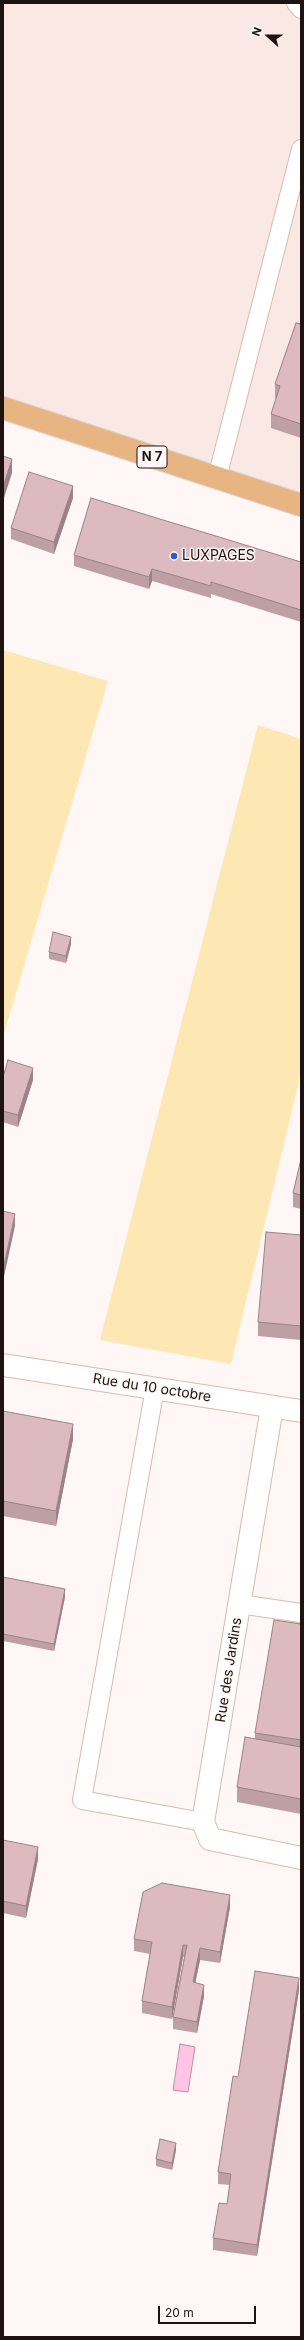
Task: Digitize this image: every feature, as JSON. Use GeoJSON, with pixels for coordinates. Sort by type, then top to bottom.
{"type":"FeatureCollection","features":[{"type":"Feature","properties":{"kind":"main road","name":"N 7"},"geometry":{"type":"LineString","coordinates":[[3,408],[301,505]]}},
{"type":"Feature","properties":{"kind":"street","name":"Rue du 10 octobre"},"geometry":{"type":"LineString","coordinates":[[3,1365],[301,1411]]}},
{"type":"Feature","properties":{"kind":"street","name":"Rue des Jardins"},"geometry":{"type":"LineString","coordinates":[[203,1822],[272,1407]]}},
{"type":"Feature","properties":{"kind":"street"},"geometry":{"type":"LineString","coordinates":[[203,1822],[210,1840],[301,1858]]}},
{"type":"Feature","properties":{"kind":"lane"},"geometry":{"type":"LineString","coordinates":[[296,3],[301,9]]}},
{"type":"Feature","properties":{"kind":"lane"},"geometry":{"type":"LineString","coordinates":[[217,478],[301,149]]}},
{"type":"Feature","properties":{"kind":"lane"},"geometry":{"type":"LineString","coordinates":[[155,1388],[82,1800],[203,1822]]}},
{"type":"Feature","properties":{"kind":"lane"},"geometry":{"type":"LineString","coordinates":[[239,1604],[301,1614]]}},
{"type":"Feature","properties":{"kind":"shaded area"},"geometry":{"type":"Polygon","coordinates":[[[3,3],[301,3],[301,505],[3,408],[3,3]]]}},
{"type":"Feature","properties":{"kind":"shaded area"},"geometry":{"type":"Polygon","coordinates":[[[3,650],[108,681],[3,1037],[3,650]]]}},
{"type":"Feature","properties":{"kind":"shaded area"},"geometry":{"type":"Polygon","coordinates":[[[258,725],[301,739],[301,1073],[231,1364],[100,1340],[258,725]]]}},
{"type":"Feature","properties":{"kind":"shaded area"},"geometry":{"type":"Polygon","coordinates":[[[180,2044],[195,2047],[188,2092],[173,2090],[180,2044]]]}},
{"type":"Feature","properties":{"kind":"building"},"geometry":{"type":"Polygon","coordinates":[[[296,323],[301,324],[301,424],[271,414],[280,386],[275,384],[296,323]]]}},
{"type":"Feature","properties":{"kind":"building"},"geometry":{"type":"Polygon","coordinates":[[[3,456],[12,459],[3,487],[3,456]]]}},
{"type":"Feature","properties":{"kind":"building"},"geometry":{"type":"Polygon","coordinates":[[[29,472],[73,486],[54,542],[11,528],[29,472]]]}},
{"type":"Feature","properties":{"kind":"building"},"geometry":{"type":"Polygon","coordinates":[[[91,498],[301,562],[301,610],[211,582],[211,586],[152,569],[149,577],[74,555],[91,498]]]}},
{"type":"Feature","properties":{"kind":"building"},"geometry":{"type":"Polygon","coordinates":[[[53,932],[71,937],[66,956],[49,952],[53,932]]]}},
{"type":"Feature","properties":{"kind":"building"},"geometry":{"type":"Polygon","coordinates":[[[8,1060],[33,1068],[18,1115],[3,1111],[3,1077],[8,1060]]]}},
{"type":"Feature","properties":{"kind":"building"},"geometry":{"type":"Polygon","coordinates":[[[301,1159],[301,1195],[293,1193],[301,1159]]]}},
{"type":"Feature","properties":{"kind":"building"},"geometry":{"type":"Polygon","coordinates":[[[3,1211],[15,1214],[3,1270],[3,1211]]]}},
{"type":"Feature","properties":{"kind":"building"},"geometry":{"type":"Polygon","coordinates":[[[266,1232],[301,1235],[301,1326],[258,1322],[266,1232]]]}},
{"type":"Feature","properties":{"kind":"building"},"geometry":{"type":"Polygon","coordinates":[[[3,1411],[73,1424],[56,1511],[3,1501],[3,1411]]]}},
{"type":"Feature","properties":{"kind":"building"},"geometry":{"type":"Polygon","coordinates":[[[3,1577],[65,1589],[54,1644],[3,1634],[3,1577]]]}},
{"type":"Feature","properties":{"kind":"building"},"geometry":{"type":"Polygon","coordinates":[[[274,1620],[301,1624],[301,1740],[255,1733],[274,1620]]]}},
{"type":"Feature","properties":{"kind":"building"},"geometry":{"type":"Polygon","coordinates":[[[245,1737],[301,1747],[301,1799],[237,1787],[245,1737]]]}},
{"type":"Feature","properties":{"kind":"building"},"geometry":{"type":"Polygon","coordinates":[[[3,1840],[38,1847],[26,1906],[3,1901],[3,1840]]]}},
{"type":"Feature","properties":{"kind":"building"},"geometry":{"type":"Polygon","coordinates":[[[162,1883],[230,1895],[220,1952],[200,1948],[193,1982],[204,1985],[197,2022],[173,2017],[187,1945],[183,1945],[172,2007],[142,2001],[152,1942],[134,1939],[143,1892],[162,1883]]]}},
{"type":"Feature","properties":{"kind":"building"},"geometry":{"type":"Polygon","coordinates":[[[255,1971],[299,1978],[257,2245],[213,2238],[219,2203],[227,2204],[231,2174],[218,2172],[233,2076],[238,2077],[255,1971]]]}},
{"type":"Feature","properties":{"kind":"building"},"geometry":{"type":"Polygon","coordinates":[[[160,2139],[176,2143],[172,2163],[156,2159],[160,2139]]]}},
{"type":"Feature","properties":{"kind":"place","name":"LUXPAGES"},"geometry":{"type":"Point","coordinates":[174,556]}}]}
